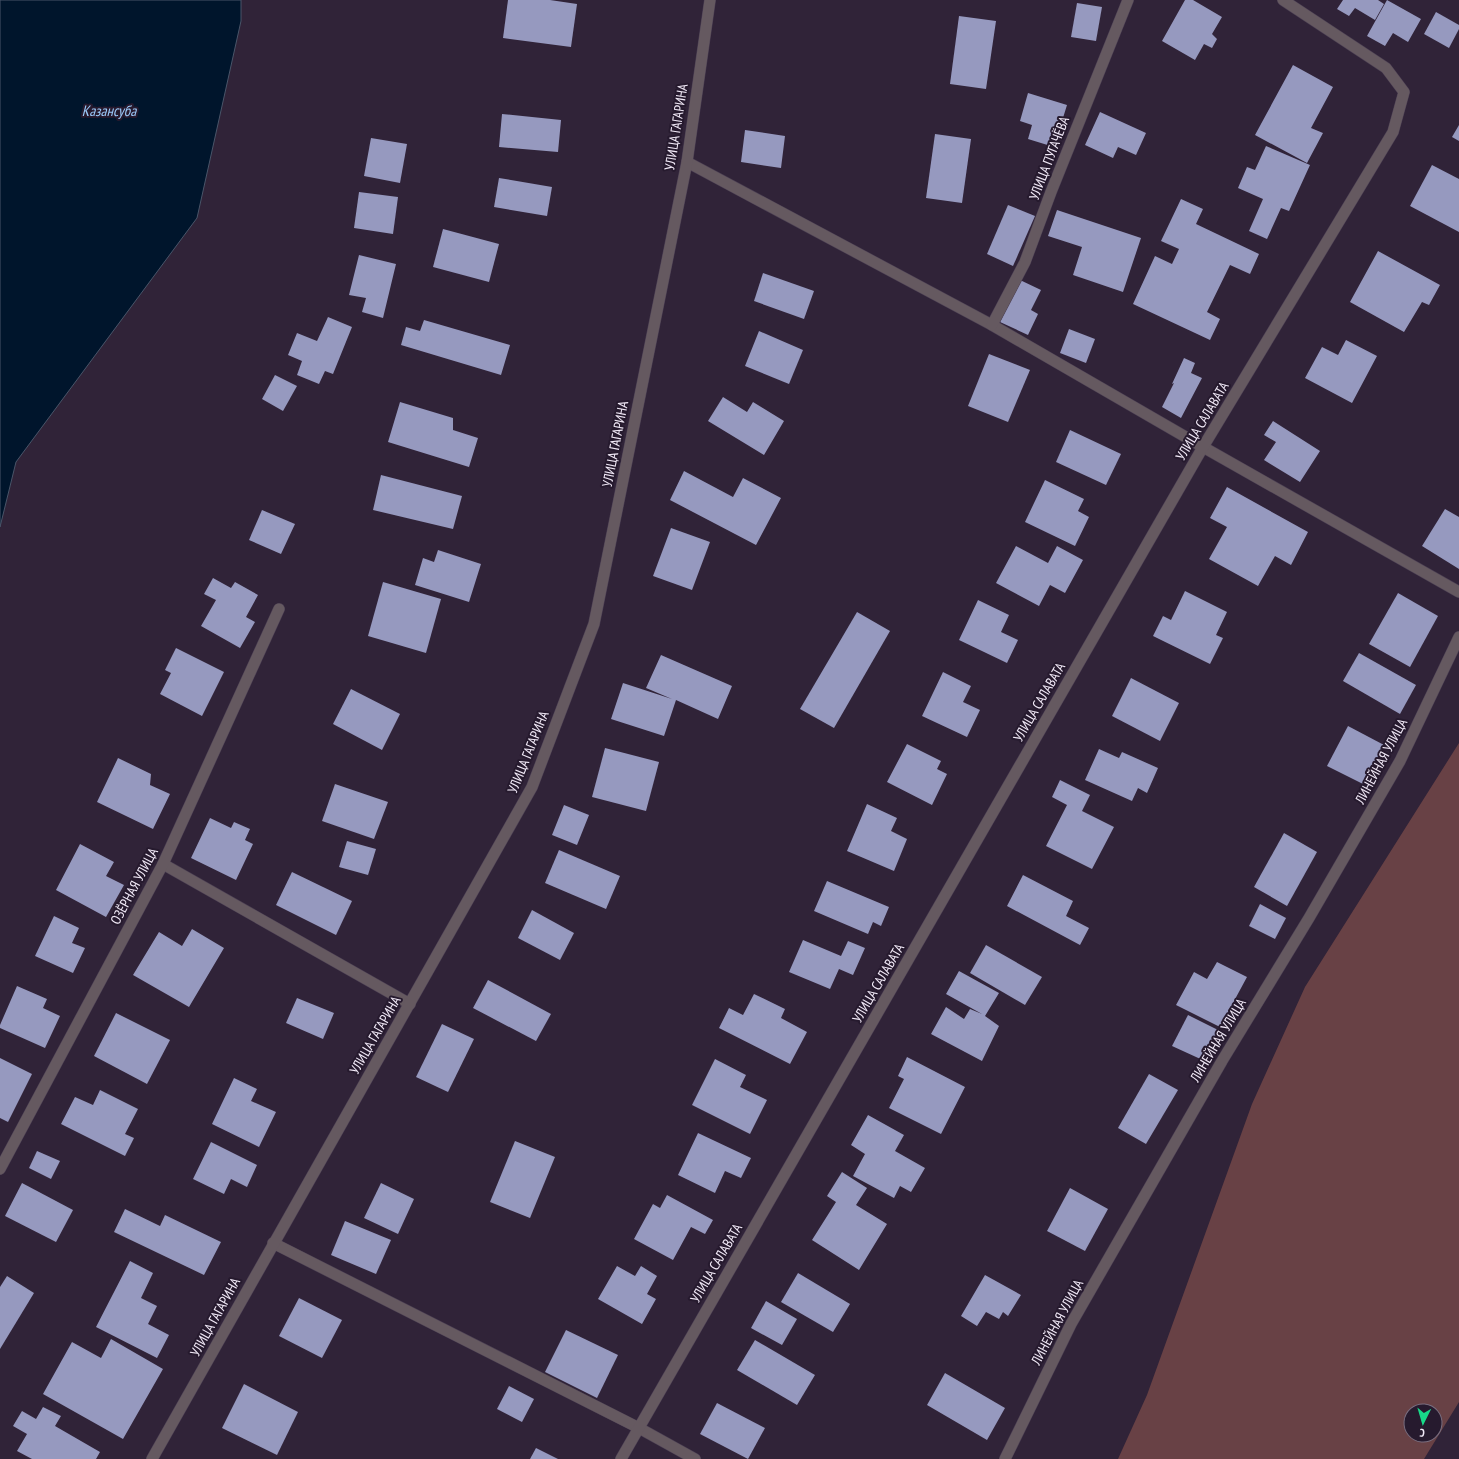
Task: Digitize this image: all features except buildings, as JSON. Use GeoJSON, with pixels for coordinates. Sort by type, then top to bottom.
{"type":"FeatureCollection","features":[{"type":"Feature","properties":{"kind":"street","name":"УЛИЦА ГАГАРИНА"},"geometry":{"type":"LineString","coordinates":[[152,1459],[532,787],[594,624],[687,162],[710,0]]}},
{"type":"Feature","properties":{"kind":"street","name":"УЛИЦА ПУГАЧЁВА"},"geometry":{"type":"LineString","coordinates":[[992,324],[1025,262],[1128,0]]}},
{"type":"Feature","properties":{"kind":"street","name":"УЛИЦА САЛАВАТА"},"geometry":{"type":"LineString","coordinates":[[621,1459],[1203,447],[1393,132],[1404,92],[1386,68],[1283,0]]}},
{"type":"Feature","properties":{"kind":"street"},"geometry":{"type":"LineString","coordinates":[[687,162],[992,324],[1203,447],[1459,592]]}},
{"type":"Feature","properties":{"kind":"street","name":"ОЗЁРНАЯ УЛИЦА"},"geometry":{"type":"LineString","coordinates":[[0,1169],[163,864],[279,609]]}},
{"type":"Feature","properties":{"kind":"street","name":"ЛИНЕЙНАЯ УЛИЦА"},"geometry":{"type":"LineString","coordinates":[[1005,1459],[1071,1324],[1222,1061],[1309,918],[1400,761],[1459,637]]}},
{"type":"Feature","properties":{"kind":"street"},"geometry":{"type":"LineString","coordinates":[[163,864],[410,1004]]}},
{"type":"Feature","properties":{"kind":"street"},"geometry":{"type":"LineString","coordinates":[[273,1243],[639,1428],[695,1459]]}},
{"type":"Feature","properties":{"kind":"shaded area"},"geometry":{"type":"Polygon","coordinates":[[[1459,743],[1459,1402],[1443,1428],[1443,1403],[1403,1403],[1403,1443],[1434,1443],[1424,1459],[1118,1459],[1147,1395],[1252,1104],[1305,987],[1459,743]]]}},
{"type":"Feature","properties":{"kind":"water","name":"Казансуба"},"geometry":{"type":"Polygon","coordinates":[[[0,0],[241,0],[241,21],[197,218],[16,462],[0,527],[0,0]]]}}]}
